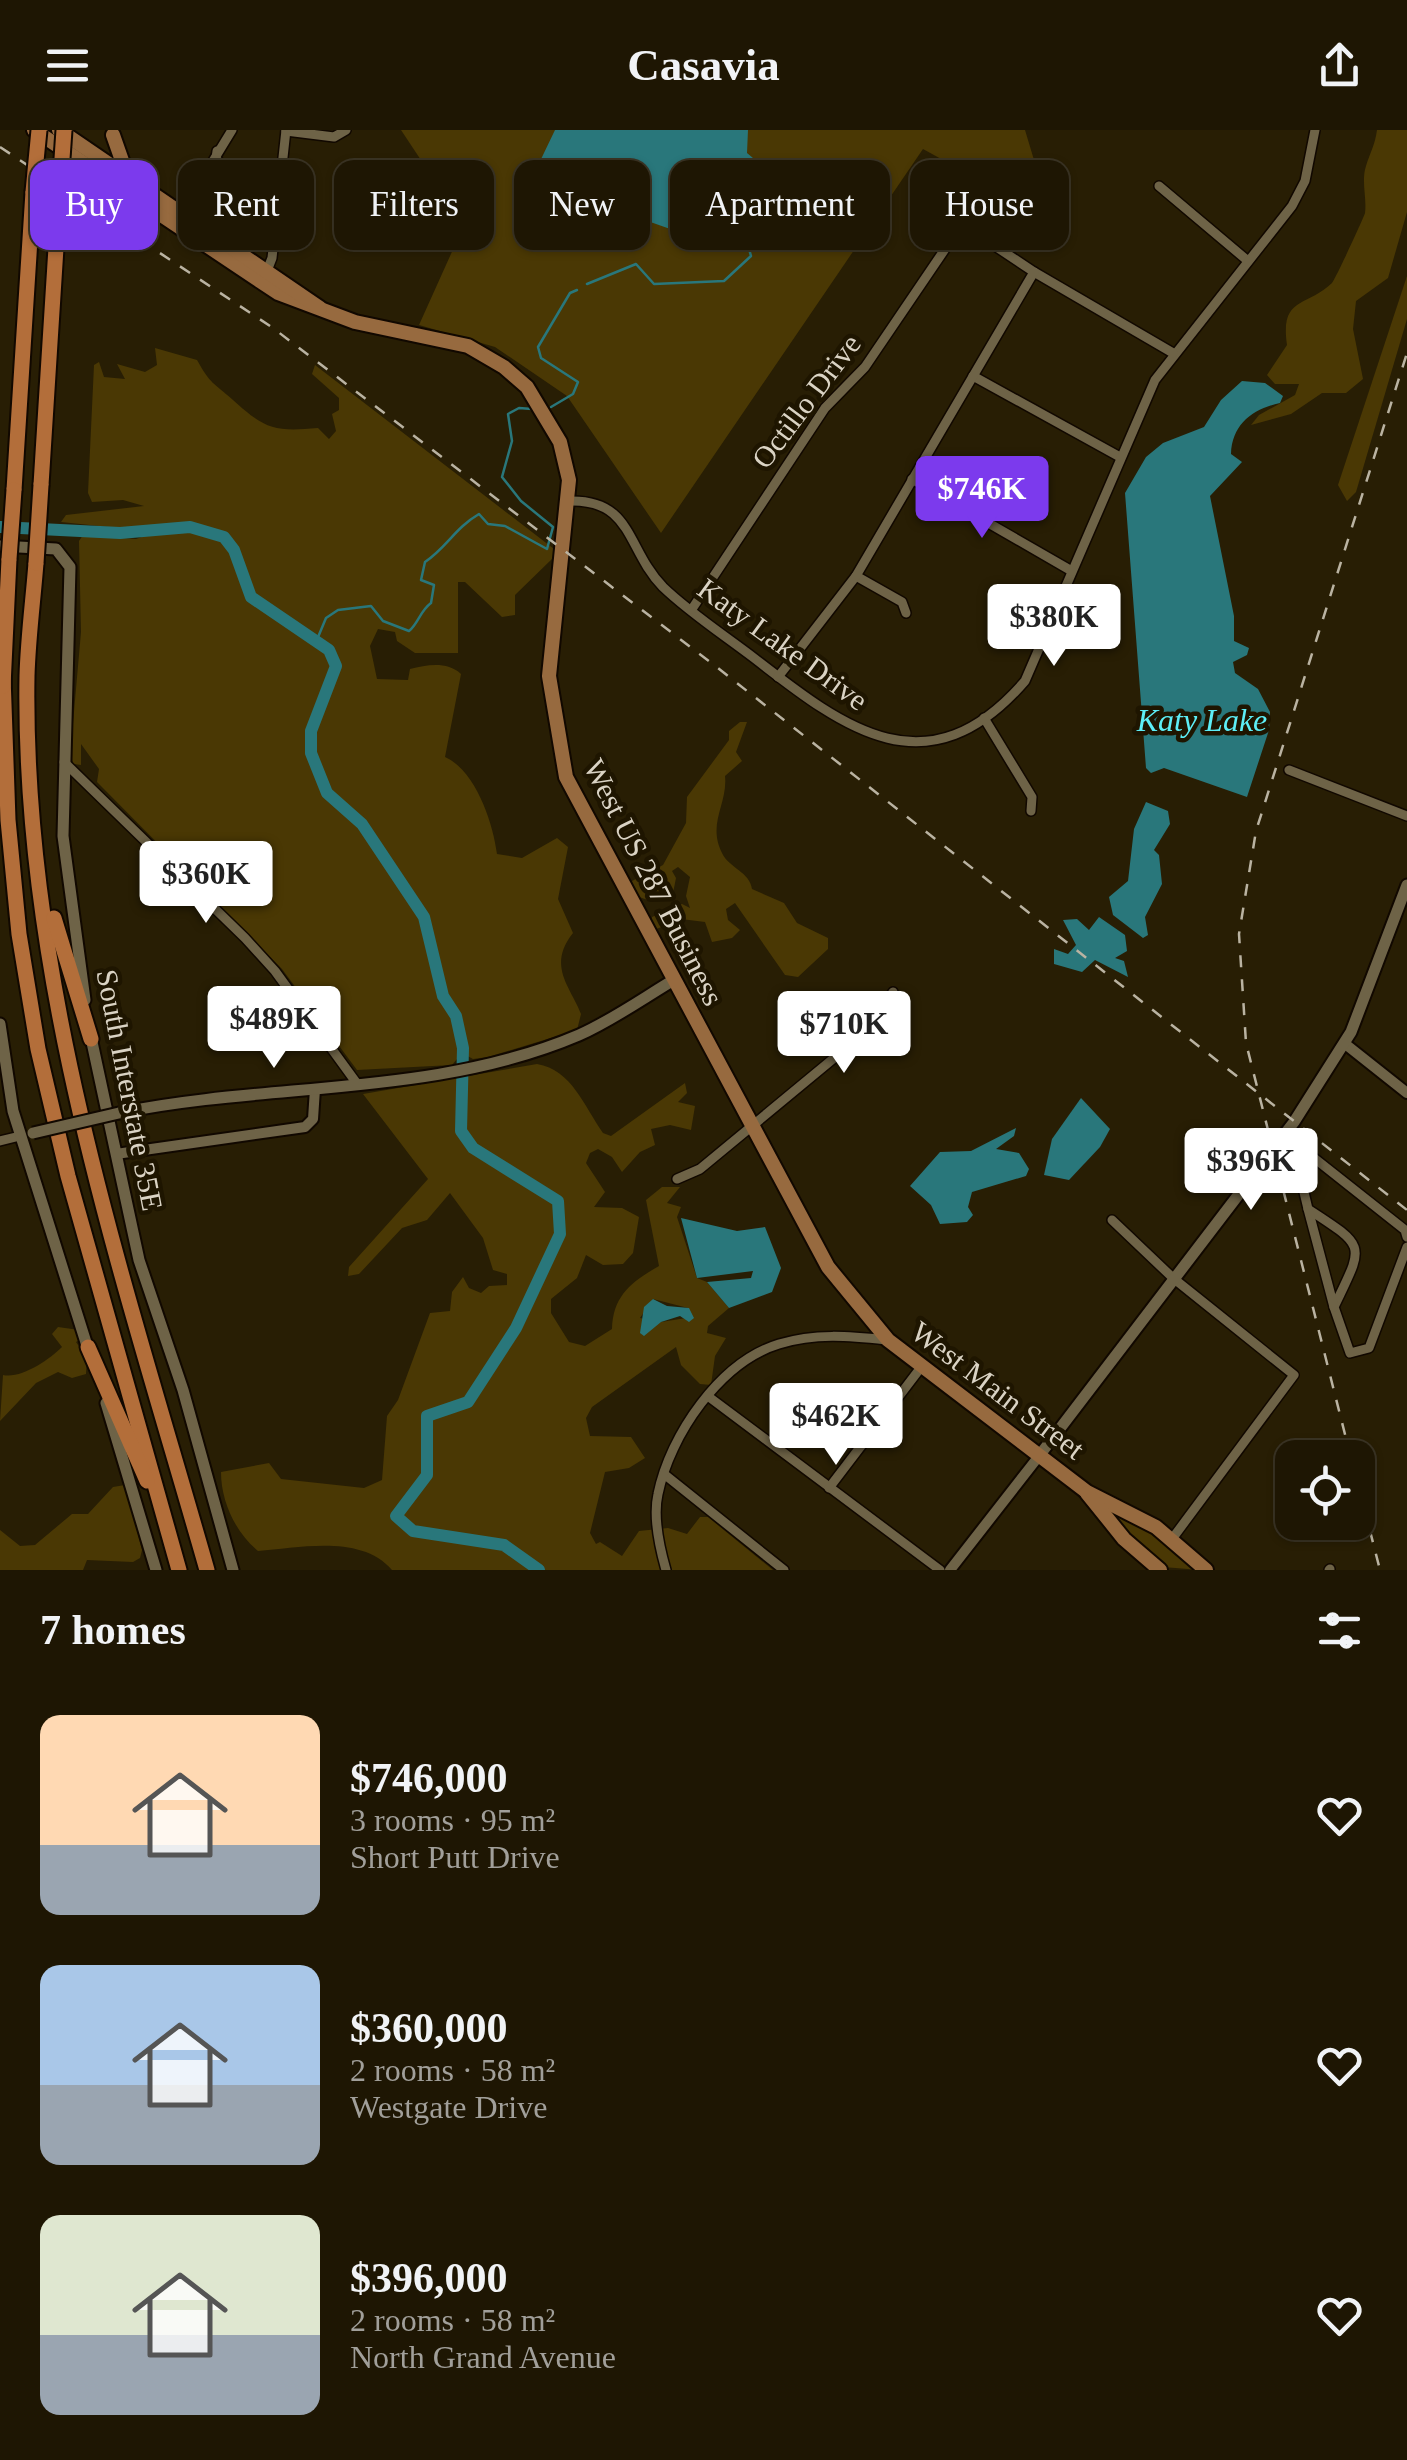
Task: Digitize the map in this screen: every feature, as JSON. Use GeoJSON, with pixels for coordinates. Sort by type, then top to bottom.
{"type":"FeatureCollection","features":[{"type":"Feature","properties":{"kind":"highway"},"geometry":{"type":"LineString","coordinates":[[0,755],[4,552],[14,490],[37,130]]}},
{"type":"Feature","properties":{"kind":"highway"},"geometry":{"type":"LineString","coordinates":[[62,130],[27,676],[34,823],[55,990],[74,1092],[208,1570]]}},
{"type":"Feature","properties":{"kind":"highway"},"geometry":{"type":"LineString","coordinates":[[3,676],[8,820],[19,934],[38,1049],[68,1176],[179,1570]]}},
{"type":"Feature","properties":{"kind":"highway"},"geometry":{"type":"LineString","coordinates":[[34,823],[42,843],[56,928],[91,1039]]}},
{"type":"Feature","properties":{"kind":"highway"},"geometry":{"type":"LineString","coordinates":[[88,1347],[127,1430],[172,1547]]}},
{"type":"Feature","properties":{"kind":"main road","name":"West US 287 Business"},"geometry":{"type":"LineString","coordinates":[[37,130],[97,160]]}},
{"type":"Feature","properties":{"kind":"main road","name":"West US 287 Business"},"geometry":{"type":"LineString","coordinates":[[62,130],[93,158],[264,277],[325,311],[355,322],[454,342],[504,366],[538,400],[555,430],[567,466],[569,501],[548,676],[557,742],[582,812],[828,1267],[888,1340]]}},
{"type":"Feature","properties":{"kind":"main road"},"geometry":{"type":"LineString","coordinates":[[93,158],[113,136],[121,160]]}},
{"type":"Feature","properties":{"kind":"main road","name":"West US 287 Business"},"geometry":{"type":"LineString","coordinates":[[158,198],[264,277]]}},
{"type":"Feature","properties":{"kind":"main road","name":"South Interstate 35E"},"geometry":{"type":"LineString","coordinates":[[4,552],[56,549],[68,560],[63,836],[91,1039],[144,1276],[182,1390],[233,1570]]}},
{"type":"Feature","properties":{"kind":"main road"},"geometry":{"type":"LineString","coordinates":[[1039,1456],[1282,1140],[1344,1044],[1407,885]]}},
{"type":"Feature","properties":{"kind":"main road"},"geometry":{"type":"LineString","coordinates":[[20,1136],[174,1101],[358,1085],[478,1065],[580,1034],[672,981]]}},
{"type":"Feature","properties":{"kind":"main road"},"geometry":{"type":"LineString","coordinates":[[0,1024],[4,1085],[156,1570]]}},
{"type":"Feature","properties":{"kind":"main road","name":"West Main Street"},"geometry":{"type":"LineString","coordinates":[[888,1340],[1087,1492],[1136,1514],[1206,1570]]}},
{"type":"Feature","properties":{"kind":"main road","name":"West Main Street"},"geometry":{"type":"LineString","coordinates":[[1087,1492],[1152,1568]]}},
{"type":"Feature","properties":{"kind":"street"},"geometry":{"type":"LineString","coordinates":[[212,160],[232,130]]}},
{"type":"Feature","properties":{"kind":"street"},"geometry":{"type":"LineString","coordinates":[[282,160],[286,130],[334,137],[346,130]]}},
{"type":"Feature","properties":{"kind":"street","name":"Katy Lake Drive"},"geometry":{"type":"LineString","coordinates":[[569,501],[596,502],[611,508],[660,584],[844,725],[890,739],[932,739],[984,718],[1025,681],[1046,642],[1070,570],[1120,456],[1173,353],[1299,194],[1315,130]]}},
{"type":"Feature","properties":{"kind":"street"},"geometry":{"type":"LineString","coordinates":[[216,160],[217,151]]}},
{"type":"Feature","properties":{"kind":"street"},"geometry":{"type":"LineString","coordinates":[[1159,186],[1248,260]]}},
{"type":"Feature","properties":{"kind":"street","name":"Octillo Drive"},"geometry":{"type":"LineString","coordinates":[[692,609],[825,408],[864,367],[962,224],[1034,272]]}},
{"type":"Feature","properties":{"kind":"street"},"geometry":{"type":"LineString","coordinates":[[264,277],[269,250]]}},
{"type":"Feature","properties":{"kind":"street"},"geometry":{"type":"LineString","coordinates":[[778,676],[856,576],[1034,272],[1173,353]]}},
{"type":"Feature","properties":{"kind":"street"},"geometry":{"type":"LineString","coordinates":[[973,376],[1120,456]]}},
{"type":"Feature","properties":{"kind":"street"},"geometry":{"type":"LineString","coordinates":[[912,479],[1070,570]]}},
{"type":"Feature","properties":{"kind":"street"},"geometry":{"type":"LineString","coordinates":[[856,576],[902,602],[906,613]]}},
{"type":"Feature","properties":{"kind":"street"},"geometry":{"type":"LineString","coordinates":[[984,718],[1032,797],[1031,810]]}},
{"type":"Feature","properties":{"kind":"street"},"geometry":{"type":"LineString","coordinates":[[62,760],[168,860],[275,971],[358,1085]]}},
{"type":"Feature","properties":{"kind":"street"},"geometry":{"type":"LineString","coordinates":[[1289,770],[1407,816]]}},
{"type":"Feature","properties":{"kind":"street"},"geometry":{"type":"LineString","coordinates":[[677,1179],[700,1169],[874,1026],[893,992]]}},
{"type":"Feature","properties":{"kind":"street"},"geometry":{"type":"LineString","coordinates":[[1344,1044],[1407,1093]]}},
{"type":"Feature","properties":{"kind":"street"},"geometry":{"type":"LineString","coordinates":[[116,1154],[305,1128],[313,1119],[315,1090]]}},
{"type":"Feature","properties":{"kind":"street"},"geometry":{"type":"LineString","coordinates":[[0,1141],[20,1136]]}},
{"type":"Feature","properties":{"kind":"street"},"geometry":{"type":"LineString","coordinates":[[1282,1140],[1297,1163],[1347,1350],[1358,1353],[1370,1348],[1407,1247]]}},
{"type":"Feature","properties":{"kind":"street"},"geometry":{"type":"LineString","coordinates":[[1282,1140],[1405,1230],[1407,1237]]}},
{"type":"Feature","properties":{"kind":"street"},"geometry":{"type":"LineString","coordinates":[[1308,1209],[1349,1236],[1357,1247],[1357,1260],[1334,1307]]}},
{"type":"Feature","properties":{"kind":"street"},"geometry":{"type":"LineString","coordinates":[[1112,1220],[1173,1278],[1294,1378],[1172,1539]]}},
{"type":"Feature","properties":{"kind":"street","name":"West Main Street"},"geometry":{"type":"LineString","coordinates":[[663,1570],[656,1509],[664,1474],[708,1396],[741,1364],[776,1344],[834,1334],[888,1340]]}},
{"type":"Feature","properties":{"kind":"street"},"geometry":{"type":"LineString","coordinates":[[829,1488],[922,1366]]}},
{"type":"Feature","properties":{"kind":"street"},"geometry":{"type":"LineString","coordinates":[[708,1396],[940,1570]]}},
{"type":"Feature","properties":{"kind":"street"},"geometry":{"type":"LineString","coordinates":[[950,1570],[1039,1456]]}},
{"type":"Feature","properties":{"kind":"street"},"geometry":{"type":"LineString","coordinates":[[664,1474],[784,1570]]}},
{"type":"Feature","properties":{"kind":"shaded area"},"geometry":{"type":"Polygon","coordinates":[[[401,130],[1025,130],[1034,160],[943,160],[923,149],[915,160],[910,160],[910,168],[890,197],[890,160],[670,160],[670,250],[854,250],[661,533],[567,396],[495,347],[419,325],[453,250],[494,250],[494,160],[421,160],[401,130]]]}},
{"type":"Feature","properties":{"kind":"shaded area"},"geometry":{"type":"Polygon","coordinates":[[[1377,130],[1407,130],[1407,212],[1388,278],[1356,301],[1353,329],[1363,379],[1346,393],[1322,393],[1291,414],[1251,425],[1259,415],[1295,395],[1299,384],[1275,384],[1267,375],[1287,345],[1287,318],[1291,310],[1332,283],[1360,225],[1365,213],[1365,172],[1377,130]]]}},
{"type":"Feature","properties":{"kind":"shaded area"},"geometry":{"type":"Polygon","coordinates":[[[1407,276],[1407,319],[1356,492],[1347,501],[1338,485],[1407,276]]]}},
{"type":"Feature","properties":{"kind":"shaded area"},"geometry":{"type":"Polygon","coordinates":[[[155,348],[197,360],[213,383],[262,423],[280,429],[318,428],[329,439],[336,431],[332,414],[339,410],[339,398],[312,374],[315,365],[554,549],[553,558],[515,595],[515,615],[502,617],[465,582],[458,582],[458,653],[415,653],[397,641],[395,632],[378,629],[370,646],[377,679],[408,680],[410,669],[430,665],[450,667],[461,674],[445,757],[474,785],[487,813],[497,854],[522,858],[557,838],[568,847],[558,899],[573,933],[565,945],[561,966],[581,1014],[577,1030],[488,1057],[473,1059],[462,1053],[452,1065],[357,1070],[282,969],[97,782],[99,769],[81,744],[81,765],[74,764],[70,757],[81,632],[79,541],[83,535],[136,539],[156,532],[61,522],[66,515],[144,506],[123,500],[92,502],[88,493],[94,365],[99,362],[104,377],[125,379],[117,364],[145,372],[157,365],[155,348]]]}},
{"type":"Feature","properties":{"kind":"shaded area"},"geometry":{"type":"Polygon","coordinates":[[[740,722],[747,722],[736,752],[742,761],[725,776],[718,842],[725,858],[747,878],[752,889],[784,903],[797,923],[828,938],[828,949],[798,977],[785,975],[735,903],[726,909],[728,920],[740,930],[732,938],[712,942],[705,922],[681,919],[654,930],[649,927],[652,917],[682,904],[690,908],[686,896],[690,877],[678,867],[672,871],[676,878],[673,893],[651,901],[633,895],[632,881],[663,865],[686,823],[687,797],[729,740],[729,731],[740,722]]]}},
{"type":"Feature","properties":{"kind":"shaded area"},"geometry":{"type":"Polygon","coordinates":[[[537,1064],[568,1081],[603,1133],[611,1136],[685,1083],[687,1093],[678,1102],[695,1106],[691,1130],[670,1125],[651,1129],[655,1145],[640,1152],[622,1172],[612,1157],[598,1149],[590,1153],[586,1163],[605,1192],[594,1207],[622,1208],[639,1217],[633,1253],[623,1264],[603,1265],[586,1255],[577,1278],[551,1299],[551,1313],[569,1342],[585,1346],[612,1329],[616,1307],[625,1291],[659,1266],[646,1200],[662,1187],[680,1187],[667,1203],[681,1207],[677,1217],[697,1278],[707,1282],[729,1308],[708,1326],[707,1333],[726,1338],[715,1356],[711,1385],[700,1384],[681,1365],[676,1347],[592,1407],[586,1418],[590,1436],[631,1437],[645,1458],[629,1468],[605,1472],[590,1533],[596,1544],[600,1542],[622,1556],[639,1531],[668,1528],[687,1534],[700,1517],[708,1517],[773,1570],[392,1570],[364,1551],[347,1547],[258,1551],[243,1535],[231,1515],[221,1472],[269,1463],[281,1479],[364,1488],[382,1480],[387,1416],[398,1400],[430,1313],[450,1311],[452,1292],[463,1277],[469,1288],[481,1293],[489,1286],[507,1285],[507,1274],[493,1270],[483,1238],[450,1193],[427,1220],[402,1228],[359,1274],[348,1276],[349,1267],[428,1179],[363,1094],[537,1064]],[[653,1299],[640,1318],[661,1322],[686,1318],[688,1308],[653,1299]]]}},
{"type":"Feature","properties":{"kind":"shaded area"},"geometry":{"type":"Polygon","coordinates":[[[58,1327],[79,1330],[81,1339],[76,1342],[87,1358],[86,1374],[72,1378],[58,1372],[36,1383],[0,1421],[3,1375],[26,1371],[62,1347],[52,1334],[58,1327]]]}},
{"type":"Feature","properties":{"kind":"shaded area"},"geometry":{"type":"Polygon","coordinates":[[[125,1485],[142,1550],[140,1558],[133,1562],[87,1560],[83,1570],[0,1570],[0,1530],[20,1546],[35,1545],[72,1514],[88,1514],[113,1487],[125,1485]]]}},
{"type":"Feature","properties":{"kind":"shaded area"},"geometry":{"type":"Polygon","coordinates":[[[1099,1500],[1149,1527],[1200,1570],[1163,1567],[1138,1548],[1099,1500]]]}},
{"type":"Feature","properties":{"kind":"water"},"geometry":{"type":"Polygon","coordinates":[[[555,130],[748,130],[747,153],[755,160],[670,160],[670,229],[650,222],[650,160],[541,160],[555,130]]]}},
{"type":"Feature","properties":{"kind":"water","name":"Katy Lake"},"geometry":{"type":"Polygon","coordinates":[[[1242,381],[1265,383],[1283,396],[1280,403],[1261,409],[1240,426],[1231,454],[1242,462],[1210,496],[1234,616],[1234,641],[1249,648],[1247,655],[1233,662],[1235,673],[1258,689],[1270,712],[1269,730],[1247,797],[1164,768],[1151,773],[1146,768],[1125,493],[1146,457],[1163,443],[1204,427],[1221,400],[1242,381]]]}},
{"type":"Feature","properties":{"kind":"water"},"geometry":{"type":"Polygon","coordinates":[[[1146,802],[1168,811],[1170,824],[1154,850],[1159,855],[1162,884],[1145,917],[1148,935],[1143,938],[1113,915],[1109,897],[1128,881],[1134,829],[1146,802]]]}},
{"type":"Feature","properties":{"kind":"water"},"geometry":{"type":"Polygon","coordinates":[[[1099,917],[1125,935],[1127,951],[1115,958],[1124,961],[1128,977],[1095,960],[1082,972],[1054,964],[1054,949],[1068,954],[1076,945],[1063,920],[1077,919],[1089,930],[1099,917]]]}},
{"type":"Feature","properties":{"kind":"water"},"geometry":{"type":"Polygon","coordinates":[[[1081,1098],[1110,1129],[1100,1147],[1069,1180],[1044,1175],[1052,1139],[1081,1098]]]}},
{"type":"Feature","properties":{"kind":"water"},"geometry":{"type":"Polygon","coordinates":[[[1016,1128],[1014,1136],[996,1149],[1019,1153],[1029,1169],[1026,1176],[972,1192],[968,1207],[973,1215],[967,1222],[940,1224],[931,1205],[910,1186],[940,1152],[971,1151],[1016,1128]]]}},
{"type":"Feature","properties":{"kind":"water"},"geometry":{"type":"Polygon","coordinates":[[[681,1218],[737,1231],[765,1227],[781,1268],[772,1292],[729,1308],[707,1282],[751,1278],[753,1271],[697,1278],[681,1218]]]}},
{"type":"Feature","properties":{"kind":"water"},"geometry":{"type":"Polygon","coordinates":[[[653,1299],[667,1306],[689,1308],[694,1318],[689,1322],[680,1316],[661,1322],[644,1336],[640,1333],[644,1307],[653,1299]]]}},
{"type":"Feature","properties":{"kind":"waterway"},"geometry":{"type":"LineString","coordinates":[[587,284],[636,264],[654,284],[724,281],[751,256],[749,250]]}},
{"type":"Feature","properties":{"kind":"waterway"},"geometry":{"type":"LineString","coordinates":[[551,407],[573,394],[578,382],[541,358],[538,347],[570,293],[577,290]]}},
{"type":"Feature","properties":{"kind":"waterway"},"geometry":{"type":"LineString","coordinates":[[316,642],[326,618],[338,610],[371,606],[383,621],[409,631],[431,603],[434,585],[421,580],[425,562],[479,514],[488,524],[505,526],[547,549],[553,527],[521,501],[502,477],[512,441],[508,414],[519,408],[532,409]]}},
{"type":"Feature","properties":{"kind":"waterway"},"geometry":{"type":"LineString","coordinates":[[0,527],[120,533],[190,527],[224,537],[234,550],[251,597],[329,650],[336,666],[311,731],[311,753],[327,793],[362,824],[424,917],[443,996],[456,1016],[463,1048],[461,1131],[473,1148],[558,1201],[560,1234],[516,1328],[468,1402],[427,1416],[427,1475],[396,1516],[413,1531],[504,1545],[539,1570]]}},
{"type":"Feature","properties":{"kind":"railway"},"geometry":{"type":"LineString","coordinates":[[0,147],[273,328],[714,665],[1407,1210]]}},
{"type":"Feature","properties":{"kind":"railway"},"geometry":{"type":"LineString","coordinates":[[1346,1440],[1246,1043],[1239,934],[1256,831],[1407,353]]}},
{"type":"Feature","properties":{"kind":"railway"},"geometry":{"type":"LineString","coordinates":[[1372,1540],[1380,1570]]}}]}
